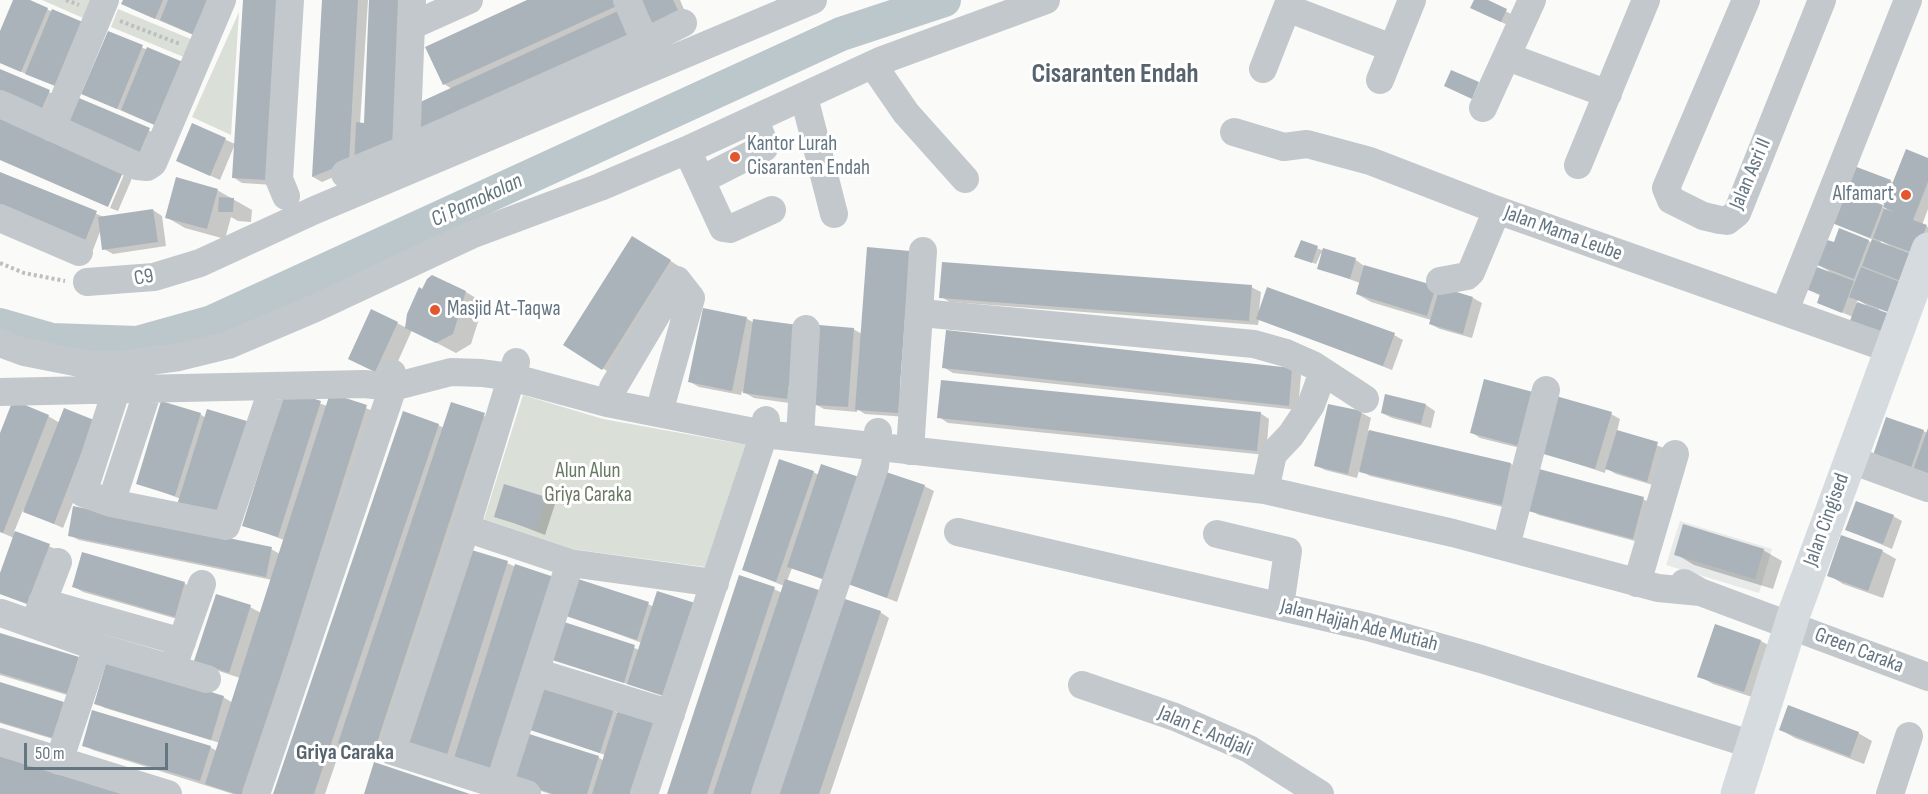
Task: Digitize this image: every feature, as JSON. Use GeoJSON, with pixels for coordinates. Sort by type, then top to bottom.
{"type":"FeatureCollection","features":[{"type":"Feature","properties":{"kind":"main road","name":"Jalan Cingised"},"geometry":{"type":"LineString","coordinates":[[1737,794],[1790,624],[1928,249]]}},
{"type":"Feature","properties":{"kind":"street"},"geometry":{"type":"LineString","coordinates":[[0,104],[137,166],[147,166],[153,163],[222,0]]}},
{"type":"Feature","properties":{"kind":"street"},"geometry":{"type":"LineString","coordinates":[[268,231],[266,223],[271,206],[282,187],[290,0]]}},
{"type":"Feature","properties":{"kind":"street"},"geometry":{"type":"LineString","coordinates":[[406,149],[412,13],[469,0]]}},
{"type":"Feature","properties":{"kind":"street"},"geometry":{"type":"LineString","coordinates":[[627,0],[645,42]]}},
{"type":"Feature","properties":{"kind":"street","name":"C9"},"geometry":{"type":"LineString","coordinates":[[87,282],[154,277],[200,263],[315,210],[813,0]]}},
{"type":"Feature","properties":{"kind":"street"},"geometry":{"type":"LineString","coordinates":[[0,343],[24,352],[75,362],[119,364],[179,357],[228,345],[471,235],[600,187],[755,120],[873,65],[1046,0]]}},
{"type":"Feature","properties":{"kind":"street"},"geometry":{"type":"LineString","coordinates":[[1380,80],[1412,0]]}},
{"type":"Feature","properties":{"kind":"street"},"geometry":{"type":"LineString","coordinates":[[1483,108],[1532,0]]}},
{"type":"Feature","properties":{"kind":"street"},"geometry":{"type":"LineString","coordinates":[[1578,165],[1646,0]]}},
{"type":"Feature","properties":{"kind":"street","name":"Jalan Asri II"},"geometry":{"type":"LineString","coordinates":[[1746,0],[1666,188],[1671,200],[1703,216],[1720,220],[1733,218],[1737,213],[1822,0]]}},
{"type":"Feature","properties":{"kind":"street"},"geometry":{"type":"LineString","coordinates":[[1785,310],[1908,0]]}},
{"type":"Feature","properties":{"kind":"street"},"geometry":{"type":"LineString","coordinates":[[1263,69],[1289,4],[1392,48]]}},
{"type":"Feature","properties":{"kind":"street"},"geometry":{"type":"LineString","coordinates":[[52,128],[102,6]]}},
{"type":"Feature","properties":{"kind":"street"},"geometry":{"type":"LineString","coordinates":[[345,174],[406,149],[683,23]]}},
{"type":"Feature","properties":{"kind":"street"},"geometry":{"type":"LineString","coordinates":[[1508,57],[1608,94]]}},
{"type":"Feature","properties":{"kind":"street"},"geometry":{"type":"LineString","coordinates":[[873,65],[906,113],[965,179]]}},
{"type":"Feature","properties":{"kind":"street"},"geometry":{"type":"LineString","coordinates":[[804,98],[834,214]]}},
{"type":"Feature","properties":{"kind":"street"},"geometry":{"type":"LineString","coordinates":[[701,180],[764,148],[755,120]]}},
{"type":"Feature","properties":{"kind":"street","name":"Jalan Mama Leube"},"geometry":{"type":"LineString","coordinates":[[1234,132],[1284,147],[1307,144],[1352,155],[1497,210],[1890,349]]}},
{"type":"Feature","properties":{"kind":"street"},"geometry":{"type":"LineString","coordinates":[[687,150],[721,226],[726,229],[772,210]]}},
{"type":"Feature","properties":{"kind":"street"},"geometry":{"type":"LineString","coordinates":[[282,187],[303,198],[315,210]]}},
{"type":"Feature","properties":{"kind":"street"},"geometry":{"type":"LineString","coordinates":[[1440,281],[1467,276],[1471,272],[1497,210]]}},
{"type":"Feature","properties":{"kind":"street"},"geometry":{"type":"LineString","coordinates":[[0,218],[79,252]]}},
{"type":"Feature","properties":{"kind":"street"},"geometry":{"type":"LineString","coordinates":[[910,443],[921,314],[923,251]]}},
{"type":"Feature","properties":{"kind":"street"},"geometry":{"type":"LineString","coordinates":[[613,388],[676,280],[691,298],[663,398]]}},
{"type":"Feature","properties":{"kind":"street"},"geometry":{"type":"LineString","coordinates":[[921,314],[1254,344],[1286,353],[1323,372],[1365,399]]}},
{"type":"Feature","properties":{"kind":"street"},"geometry":{"type":"LineString","coordinates":[[800,431],[806,330]]}},
{"type":"Feature","properties":{"kind":"street"},"geometry":{"type":"LineString","coordinates":[[1,397],[116,391],[364,384],[451,372],[514,369],[663,398],[765,427]]}},
{"type":"Feature","properties":{"kind":"street"},"geometry":{"type":"LineString","coordinates":[[514,369],[607,403],[765,427],[1266,482],[1455,525],[1645,576],[1700,592],[1790,624]]}},
{"type":"Feature","properties":{"kind":"street"},"geometry":{"type":"LineString","coordinates":[[514,369],[466,528],[392,751],[527,794]]}},
{"type":"Feature","properties":{"kind":"street"},"geometry":{"type":"LineString","coordinates":[[1266,482],[1273,454],[1291,435],[1311,405],[1323,372]]}},
{"type":"Feature","properties":{"kind":"street"},"geometry":{"type":"LineString","coordinates":[[256,794],[392,380]]}},
{"type":"Feature","properties":{"kind":"street"},"geometry":{"type":"LineString","coordinates":[[116,391],[83,493],[111,503],[226,526],[273,387]]}},
{"type":"Feature","properties":{"kind":"street"},"geometry":{"type":"LineString","coordinates":[[111,503],[148,390]]}},
{"type":"Feature","properties":{"kind":"street"},"geometry":{"type":"LineString","coordinates":[[1510,531],[1546,390]]}},
{"type":"Feature","properties":{"kind":"street"},"geometry":{"type":"LineString","coordinates":[[644,794],[765,427]]}},
{"type":"Feature","properties":{"kind":"street"},"geometry":{"type":"LineString","coordinates":[[765,794],[875,466],[877,439]]}},
{"type":"Feature","properties":{"kind":"street"},"geometry":{"type":"LineString","coordinates":[[1645,576],[1675,454]]}},
{"type":"Feature","properties":{"kind":"street"},"geometry":{"type":"LineString","coordinates":[[1849,459],[1928,488]]}},
{"type":"Feature","properties":{"kind":"street"},"geometry":{"type":"LineString","coordinates":[[1455,525],[1510,531],[1645,576]]}},
{"type":"Feature","properties":{"kind":"street"},"geometry":{"type":"LineString","coordinates":[[466,528],[570,563],[714,583]]}},
{"type":"Feature","properties":{"kind":"street","name":"Jalan Hajjah Ade Mutiah"},"geometry":{"type":"LineString","coordinates":[[958,532],[1280,606],[1481,659],[1753,745]]}},
{"type":"Feature","properties":{"kind":"street"},"geometry":{"type":"LineString","coordinates":[[1217,534],[1288,551],[1280,606]]}},
{"type":"Feature","properties":{"kind":"street"},"geometry":{"type":"LineString","coordinates":[[38,614],[58,562]]}},
{"type":"Feature","properties":{"kind":"street"},"geometry":{"type":"LineString","coordinates":[[498,785],[570,563]]}},
{"type":"Feature","properties":{"kind":"street"},"geometry":{"type":"LineString","coordinates":[[178,655],[202,584]]}},
{"type":"Feature","properties":{"kind":"street"},"geometry":{"type":"LineString","coordinates":[[1,613],[38,614],[178,655],[207,679]]}},
{"type":"Feature","properties":{"kind":"street"},"geometry":{"type":"LineString","coordinates":[[38,614],[97,646],[178,655]]}},
{"type":"Feature","properties":{"kind":"street","name":"Green Caraka"},"geometry":{"type":"LineString","coordinates":[[1790,624],[1928,677]]}},
{"type":"Feature","properties":{"kind":"street"},"geometry":{"type":"LineString","coordinates":[[58,761],[97,646]]}},
{"type":"Feature","properties":{"kind":"street"},"geometry":{"type":"LineString","coordinates":[[536,672],[671,714]]}},
{"type":"Feature","properties":{"kind":"street","name":"Jalan E. Andjali"},"geometry":{"type":"LineString","coordinates":[[1082,685],[1175,717],[1249,749],[1320,794]]}},
{"type":"Feature","properties":{"kind":"street"},"geometry":{"type":"LineString","coordinates":[[1890,794],[1909,736]]}},
{"type":"Feature","properties":{"kind":"street"},"geometry":{"type":"LineString","coordinates":[[0,742],[168,794]]}},
{"type":"Feature","properties":{"kind":"path"},"geometry":{"type":"LineString","coordinates":[[66,0],[102,6],[200,52]]}},
{"type":"Feature","properties":{"kind":"path"},"geometry":{"type":"LineString","coordinates":[[0,263],[45,278],[87,282]]}},
{"type":"Feature","properties":{"kind":"shaded area"},"geometry":{"type":"Polygon","coordinates":[[[1680,521],[1772,549],[1759,593],[1666,565],[1680,521]]]}},
{"type":"Feature","properties":{"kind":"green space"},"geometry":{"type":"Polygon","coordinates":[[[42,0],[98,0],[90,21],[42,0]]]}},
{"type":"Feature","properties":{"kind":"green space"},"geometry":{"type":"Polygon","coordinates":[[[118,9],[198,42],[191,60],[111,27],[118,9]]]}},
{"type":"Feature","properties":{"kind":"green space"},"geometry":{"type":"Polygon","coordinates":[[[239,12],[231,135],[192,117],[239,12]]]}},
{"type":"Feature","properties":{"kind":"green space","name":"Alun Alun Griya Caraka"},"geometry":{"type":"Polygon","coordinates":[[[523,395],[603,419],[747,445],[705,567],[572,549],[484,519],[523,395]]]}},
{"type":"Feature","properties":{"kind":"building"},"geometry":{"type":"Polygon","coordinates":[[[13,0],[30,0],[48,8],[21,72],[0,63],[0,31],[13,0]]]}},
{"type":"Feature","properties":{"kind":"building"},"geometry":{"type":"Polygon","coordinates":[[[123,0],[163,0],[155,19],[121,4],[123,0]]]}},
{"type":"Feature","properties":{"kind":"building"},"geometry":{"type":"Polygon","coordinates":[[[168,0],[208,0],[194,35],[160,20],[168,0]]]}},
{"type":"Feature","properties":{"kind":"building"},"geometry":{"type":"Polygon","coordinates":[[[243,0],[278,0],[266,180],[232,178],[243,0]]]}},
{"type":"Feature","properties":{"kind":"building"},"geometry":{"type":"Polygon","coordinates":[[[322,0],[358,0],[349,162],[312,177],[322,0]]]}},
{"type":"Feature","properties":{"kind":"building"},"geometry":{"type":"Polygon","coordinates":[[[369,0],[407,0],[401,147],[354,167],[356,122],[364,123],[369,0]]]}},
{"type":"Feature","properties":{"kind":"building"},"geometry":{"type":"Polygon","coordinates":[[[527,0],[617,0],[619,5],[443,85],[425,47],[527,0]]]}},
{"type":"Feature","properties":{"kind":"building"},"geometry":{"type":"Polygon","coordinates":[[[641,0],[673,0],[681,16],[654,28],[641,0]]]}},
{"type":"Feature","properties":{"kind":"building"},"geometry":{"type":"Polygon","coordinates":[[[1474,0],[1488,0],[1507,9],[1501,22],[1470,8],[1474,0]]]}},
{"type":"Feature","properties":{"kind":"building"},"geometry":{"type":"Polygon","coordinates":[[[52,9],[85,23],[58,87],[25,74],[52,9]]]}},
{"type":"Feature","properties":{"kind":"building"},"geometry":{"type":"Polygon","coordinates":[[[620,10],[634,42],[416,142],[416,104],[620,10]]]}},
{"type":"Feature","properties":{"kind":"building"},"geometry":{"type":"Polygon","coordinates":[[[108,31],[143,45],[117,109],[81,94],[108,31]]]}},
{"type":"Feature","properties":{"kind":"building"},"geometry":{"type":"Polygon","coordinates":[[[147,47],[183,62],[157,126],[121,110],[147,47]]]}},
{"type":"Feature","properties":{"kind":"building"},"geometry":{"type":"Polygon","coordinates":[[[0,69],[50,90],[39,115],[0,99],[0,69]]]}},
{"type":"Feature","properties":{"kind":"building"},"geometry":{"type":"Polygon","coordinates":[[[1451,70],[1479,82],[1472,99],[1444,86],[1451,70]]]}},
{"type":"Feature","properties":{"kind":"building"},"geometry":{"type":"Polygon","coordinates":[[[79,98],[150,128],[138,156],[67,126],[79,98]]]}},
{"type":"Feature","properties":{"kind":"building"},"geometry":{"type":"Polygon","coordinates":[[[0,116],[124,170],[108,207],[0,160],[0,116]]]}},
{"type":"Feature","properties":{"kind":"building"},"geometry":{"type":"Polygon","coordinates":[[[192,123],[226,138],[210,176],[176,161],[192,123]]]}},
{"type":"Feature","properties":{"kind":"building"},"geometry":{"type":"Polygon","coordinates":[[[1906,149],[1928,158],[1928,182],[1913,220],[1927,225],[1916,254],[1873,238],[1884,209],[1894,212],[1883,207],[1906,149]]]}},
{"type":"Feature","properties":{"kind":"building"},"geometry":{"type":"Polygon","coordinates":[[[1854,166],[1891,180],[1883,203],[1845,189],[1854,166]]]}},
{"type":"Feature","properties":{"kind":"building"},"geometry":{"type":"Polygon","coordinates":[[[0,172],[97,211],[83,246],[0,212],[0,172]]]}},
{"type":"Feature","properties":{"kind":"building"},"geometry":{"type":"Polygon","coordinates":[[[176,177],[218,189],[207,229],[165,218],[176,177]]]}},
{"type":"Feature","properties":{"kind":"building"},"geometry":{"type":"Polygon","coordinates":[[[1844,191],[1883,205],[1870,238],[1832,223],[1844,191]]]}},
{"type":"Feature","properties":{"kind":"building"},"geometry":{"type":"Polygon","coordinates":[[[219,197],[234,198],[233,212],[218,212],[219,197]]]}},
{"type":"Feature","properties":{"kind":"building"},"geometry":{"type":"Polygon","coordinates":[[[153,209],[158,242],[102,250],[98,217],[153,209]]]}},
{"type":"Feature","properties":{"kind":"building"},"geometry":{"type":"Polygon","coordinates":[[[1839,228],[1869,240],[1854,279],[1815,264],[1824,239],[1834,242],[1839,228]]]}},
{"type":"Feature","properties":{"kind":"building"},"geometry":{"type":"Polygon","coordinates":[[[632,236],[671,260],[602,370],[563,345],[632,236]]]}},
{"type":"Feature","properties":{"kind":"building"},"geometry":{"type":"Polygon","coordinates":[[[1872,239],[1916,256],[1906,283],[1862,266],[1872,239]]]}},
{"type":"Feature","properties":{"kind":"building"},"geometry":{"type":"Polygon","coordinates":[[[1301,240],[1318,246],[1312,263],[1294,257],[1301,240]]]}},
{"type":"Feature","properties":{"kind":"building"},"geometry":{"type":"Polygon","coordinates":[[[867,247],[910,251],[898,413],[855,410],[867,247]]]}},
{"type":"Feature","properties":{"kind":"building"},"geometry":{"type":"Polygon","coordinates":[[[1323,248],[1356,258],[1350,279],[1317,269],[1323,248]]]}},
{"type":"Feature","properties":{"kind":"building"},"geometry":{"type":"Polygon","coordinates":[[[942,262],[1252,285],[1249,321],[939,298],[942,262]]]}},
{"type":"Feature","properties":{"kind":"building"},"geometry":{"type":"Polygon","coordinates":[[[1364,265],[1436,286],[1427,316],[1356,294],[1364,265]]]}},
{"type":"Feature","properties":{"kind":"building"},"geometry":{"type":"Polygon","coordinates":[[[1814,266],[1854,281],[1842,313],[1817,303],[1820,294],[1805,289],[1814,266]]]}},
{"type":"Feature","properties":{"kind":"building"},"geometry":{"type":"Polygon","coordinates":[[[1861,267],[1905,284],[1894,314],[1849,297],[1861,267]]]}},
{"type":"Feature","properties":{"kind":"building","name":"Masjid At-Taqwa"},"geometry":{"type":"Polygon","coordinates":[[[432,275],[466,291],[453,334],[436,343],[405,328],[407,314],[419,287],[422,289],[432,275]]]}},
{"type":"Feature","properties":{"kind":"building"},"geometry":{"type":"Polygon","coordinates":[[[1267,287],[1395,333],[1383,366],[1256,319],[1267,287]]]}},
{"type":"Feature","properties":{"kind":"building"},"geometry":{"type":"Polygon","coordinates":[[[1440,287],[1473,297],[1463,334],[1429,324],[1440,287]]]}},
{"type":"Feature","properties":{"kind":"building"},"geometry":{"type":"Polygon","coordinates":[[[1857,302],[1893,315],[1884,340],[1848,326],[1857,302]]]}},
{"type":"Feature","properties":{"kind":"building"},"geometry":{"type":"Polygon","coordinates":[[[703,308],[747,317],[732,391],[688,382],[703,308]]]}},
{"type":"Feature","properties":{"kind":"building"},"geometry":{"type":"Polygon","coordinates":[[[371,309],[398,322],[375,372],[348,359],[371,309]]]}},
{"type":"Feature","properties":{"kind":"building"},"geometry":{"type":"Polygon","coordinates":[[[753,319],[798,325],[787,399],[743,393],[753,319]]]}},
{"type":"Feature","properties":{"kind":"building"},"geometry":{"type":"Polygon","coordinates":[[[819,325],[854,328],[848,407],[813,405],[819,325]]]}},
{"type":"Feature","properties":{"kind":"building"},"geometry":{"type":"Polygon","coordinates":[[[946,330],[1292,368],[1289,406],[942,368],[946,330]]]}},
{"type":"Feature","properties":{"kind":"building"},"geometry":{"type":"Polygon","coordinates":[[[1484,379],[1533,392],[1519,446],[1470,433],[1484,379]]]}},
{"type":"Feature","properties":{"kind":"building"},"geometry":{"type":"Polygon","coordinates":[[[941,380],[1261,412],[1257,451],[937,418],[941,380]]]}},
{"type":"Feature","properties":{"kind":"building"},"geometry":{"type":"Polygon","coordinates":[[[285,389],[321,401],[278,537],[242,526],[285,389]]]}},
{"type":"Feature","properties":{"kind":"building"},"geometry":{"type":"Polygon","coordinates":[[[330,393],[367,405],[244,794],[236,794],[205,784],[330,393]]]}},
{"type":"Feature","properties":{"kind":"building"},"geometry":{"type":"Polygon","coordinates":[[[1385,394],[1426,404],[1421,424],[1381,413],[1385,394]]]}},
{"type":"Feature","properties":{"kind":"building"},"geometry":{"type":"Polygon","coordinates":[[[1556,396],[1612,412],[1595,469],[1540,453],[1556,396]]]}},
{"type":"Feature","properties":{"kind":"building"},"geometry":{"type":"Polygon","coordinates":[[[13,400],[49,415],[3,533],[0,532],[0,433],[13,400]]]}},
{"type":"Feature","properties":{"kind":"building"},"geometry":{"type":"Polygon","coordinates":[[[161,401],[201,413],[175,496],[136,484],[161,401]]]}},
{"type":"Feature","properties":{"kind":"building"},"geometry":{"type":"Polygon","coordinates":[[[451,402],[485,413],[373,755],[338,743],[451,402]]]}},
{"type":"Feature","properties":{"kind":"building"},"geometry":{"type":"Polygon","coordinates":[[[1328,404],[1362,411],[1348,474],[1314,466],[1328,404]]]}},
{"type":"Feature","properties":{"kind":"building"},"geometry":{"type":"Polygon","coordinates":[[[64,408],[94,420],[54,524],[23,512],[64,408]]]}},
{"type":"Feature","properties":{"kind":"building"},"geometry":{"type":"Polygon","coordinates":[[[207,409],[250,422],[219,518],[177,505],[207,409]]]}},
{"type":"Feature","properties":{"kind":"building"},"geometry":{"type":"Polygon","coordinates":[[[403,411],[439,424],[314,794],[273,794],[403,411]]]}},
{"type":"Feature","properties":{"kind":"building"},"geometry":{"type":"Polygon","coordinates":[[[1886,417],[1924,430],[1909,474],[1871,461],[1886,417]]]}},
{"type":"Feature","properties":{"kind":"building"},"geometry":{"type":"Polygon","coordinates":[[[1928,428],[1928,475],[1913,470],[1928,428]]]}},
{"type":"Feature","properties":{"kind":"building"},"geometry":{"type":"Polygon","coordinates":[[[1369,430],[1511,463],[1502,505],[1359,472],[1369,430]]]}},
{"type":"Feature","properties":{"kind":"building"},"geometry":{"type":"Polygon","coordinates":[[[1617,430],[1658,442],[1647,482],[1605,469],[1617,430]]]}},
{"type":"Feature","properties":{"kind":"building"},"geometry":{"type":"Polygon","coordinates":[[[779,459],[814,471],[776,582],[742,570],[779,459]]]}},
{"type":"Feature","properties":{"kind":"building"},"geometry":{"type":"Polygon","coordinates":[[[821,464],[862,478],[829,581],[787,567],[821,464]]]}},
{"type":"Feature","properties":{"kind":"building"},"geometry":{"type":"Polygon","coordinates":[[[1539,469],[1644,497],[1633,539],[1528,511],[1539,469]]]}},
{"type":"Feature","properties":{"kind":"building"},"geometry":{"type":"Polygon","coordinates":[[[883,471],[925,485],[887,598],[845,583],[883,471]]]}},
{"type":"Feature","properties":{"kind":"building"},"geometry":{"type":"Polygon","coordinates":[[[504,484],[546,497],[536,530],[494,517],[504,484]]]}},
{"type":"Feature","properties":{"kind":"building"},"geometry":{"type":"Polygon","coordinates":[[[1856,501],[1894,515],[1883,544],[1845,530],[1856,501]]]}},
{"type":"Feature","properties":{"kind":"building"},"geometry":{"type":"Polygon","coordinates":[[[73,506],[272,547],[266,577],[68,536],[73,506]]]}},
{"type":"Feature","properties":{"kind":"building"},"geometry":{"type":"Polygon","coordinates":[[[1683,524],[1764,549],[1755,579],[1674,555],[1683,524]]]}},
{"type":"Feature","properties":{"kind":"building"},"geometry":{"type":"Polygon","coordinates":[[[15,531],[50,544],[28,604],[0,594],[0,573],[15,531]]]}},
{"type":"Feature","properties":{"kind":"building"},"geometry":{"type":"Polygon","coordinates":[[[1841,535],[1883,550],[1868,591],[1827,576],[1841,535]]]}},
{"type":"Feature","properties":{"kind":"building"},"geometry":{"type":"Polygon","coordinates":[[[465,548],[508,561],[447,755],[404,742],[465,548]]]}},
{"type":"Feature","properties":{"kind":"building"},"geometry":{"type":"Polygon","coordinates":[[[82,552],[185,582],[175,617],[72,587],[82,552]]]}},
{"type":"Feature","properties":{"kind":"building"},"geometry":{"type":"Polygon","coordinates":[[[515,564],[554,577],[493,771],[454,758],[515,564]]]}},
{"type":"Feature","properties":{"kind":"building"},"geometry":{"type":"Polygon","coordinates":[[[739,575],[775,587],[707,794],[667,794],[739,575]]]}},
{"type":"Feature","properties":{"kind":"building"},"geometry":{"type":"Polygon","coordinates":[[[575,578],[649,602],[637,640],[563,615],[575,578]]]}},
{"type":"Feature","properties":{"kind":"building"},"geometry":{"type":"Polygon","coordinates":[[[785,579],[828,593],[760,794],[713,794],[785,579]]]}},
{"type":"Feature","properties":{"kind":"building"},"geometry":{"type":"Polygon","coordinates":[[[657,591],[695,603],[665,696],[627,684],[657,591]]]}},
{"type":"Feature","properties":{"kind":"building"},"geometry":{"type":"Polygon","coordinates":[[[216,594],[251,605],[229,673],[194,661],[216,594]]]}},
{"type":"Feature","properties":{"kind":"building"},"geometry":{"type":"Polygon","coordinates":[[[842,598],[881,611],[819,794],[776,794],[842,598]]]}},
{"type":"Feature","properties":{"kind":"building"},"geometry":{"type":"Polygon","coordinates":[[[561,621],[635,645],[624,683],[549,659],[561,621]]]}},
{"type":"Feature","properties":{"kind":"building"},"geometry":{"type":"Polygon","coordinates":[[[1715,624],[1761,640],[1744,692],[1697,677],[1715,624]]]}},
{"type":"Feature","properties":{"kind":"building"},"geometry":{"type":"Polygon","coordinates":[[[0,633],[79,657],[68,694],[0,673],[0,633]]]}},
{"type":"Feature","properties":{"kind":"building"},"geometry":{"type":"Polygon","coordinates":[[[107,660],[224,696],[211,740],[94,704],[107,660]]]}},
{"type":"Feature","properties":{"kind":"building"},"geometry":{"type":"Polygon","coordinates":[[[0,682],[64,702],[53,738],[0,722],[0,682]]]}},
{"type":"Feature","properties":{"kind":"building"},"geometry":{"type":"Polygon","coordinates":[[[541,685],[614,709],[600,753],[527,729],[541,685]]]}},
{"type":"Feature","properties":{"kind":"building"},"geometry":{"type":"Polygon","coordinates":[[[1788,705],[1859,732],[1850,757],[1779,730],[1788,705]]]}},
{"type":"Feature","properties":{"kind":"building"},"geometry":{"type":"Polygon","coordinates":[[[92,710],[211,746],[200,781],[82,746],[92,710]]]}},
{"type":"Feature","properties":{"kind":"building"},"geometry":{"type":"Polygon","coordinates":[[[618,710],[656,722],[633,794],[592,794],[618,710]]]}},
{"type":"Feature","properties":{"kind":"building"},"geometry":{"type":"Polygon","coordinates":[[[526,733],[599,756],[587,794],[553,794],[511,780],[526,733]]]}},
{"type":"Feature","properties":{"kind":"building"},"geometry":{"type":"Polygon","coordinates":[[[0,756],[120,793],[120,794],[0,794],[0,756]]]}},
{"type":"Feature","properties":{"kind":"building"},"geometry":{"type":"Polygon","coordinates":[[[374,762],[470,794],[364,794],[374,762]]]}},
{"type":"Feature","properties":{"kind":"waterway","name":"Ci Pamokolan"},"geometry":{"type":"LineString","coordinates":[[0,325],[52,340],[137,343],[212,322],[841,34],[944,0]]}},
{"type":"Feature","properties":{"kind":"place","name":"Kantor Lurah Cisaranten Endah"},"geometry":{"type":"Point","coordinates":[735,157]}},
{"type":"Feature","properties":{"kind":"place","name":"Alfamart"},"geometry":{"type":"Point","coordinates":[1906,195]}},
{"type":"Feature","properties":{"kind":"place","name":"Masjid At-Taqwa"},"geometry":{"type":"Point","coordinates":[435,310]}},
{"type":"Feature","properties":{"kind":"district","name":"Cisaranten Endah"},"geometry":{"type":"Point","coordinates":[1115,75]}},
{"type":"Feature","properties":{"kind":"district","name":"Griya Caraka"},"geometry":{"type":"Point","coordinates":[345,753]}}]}
